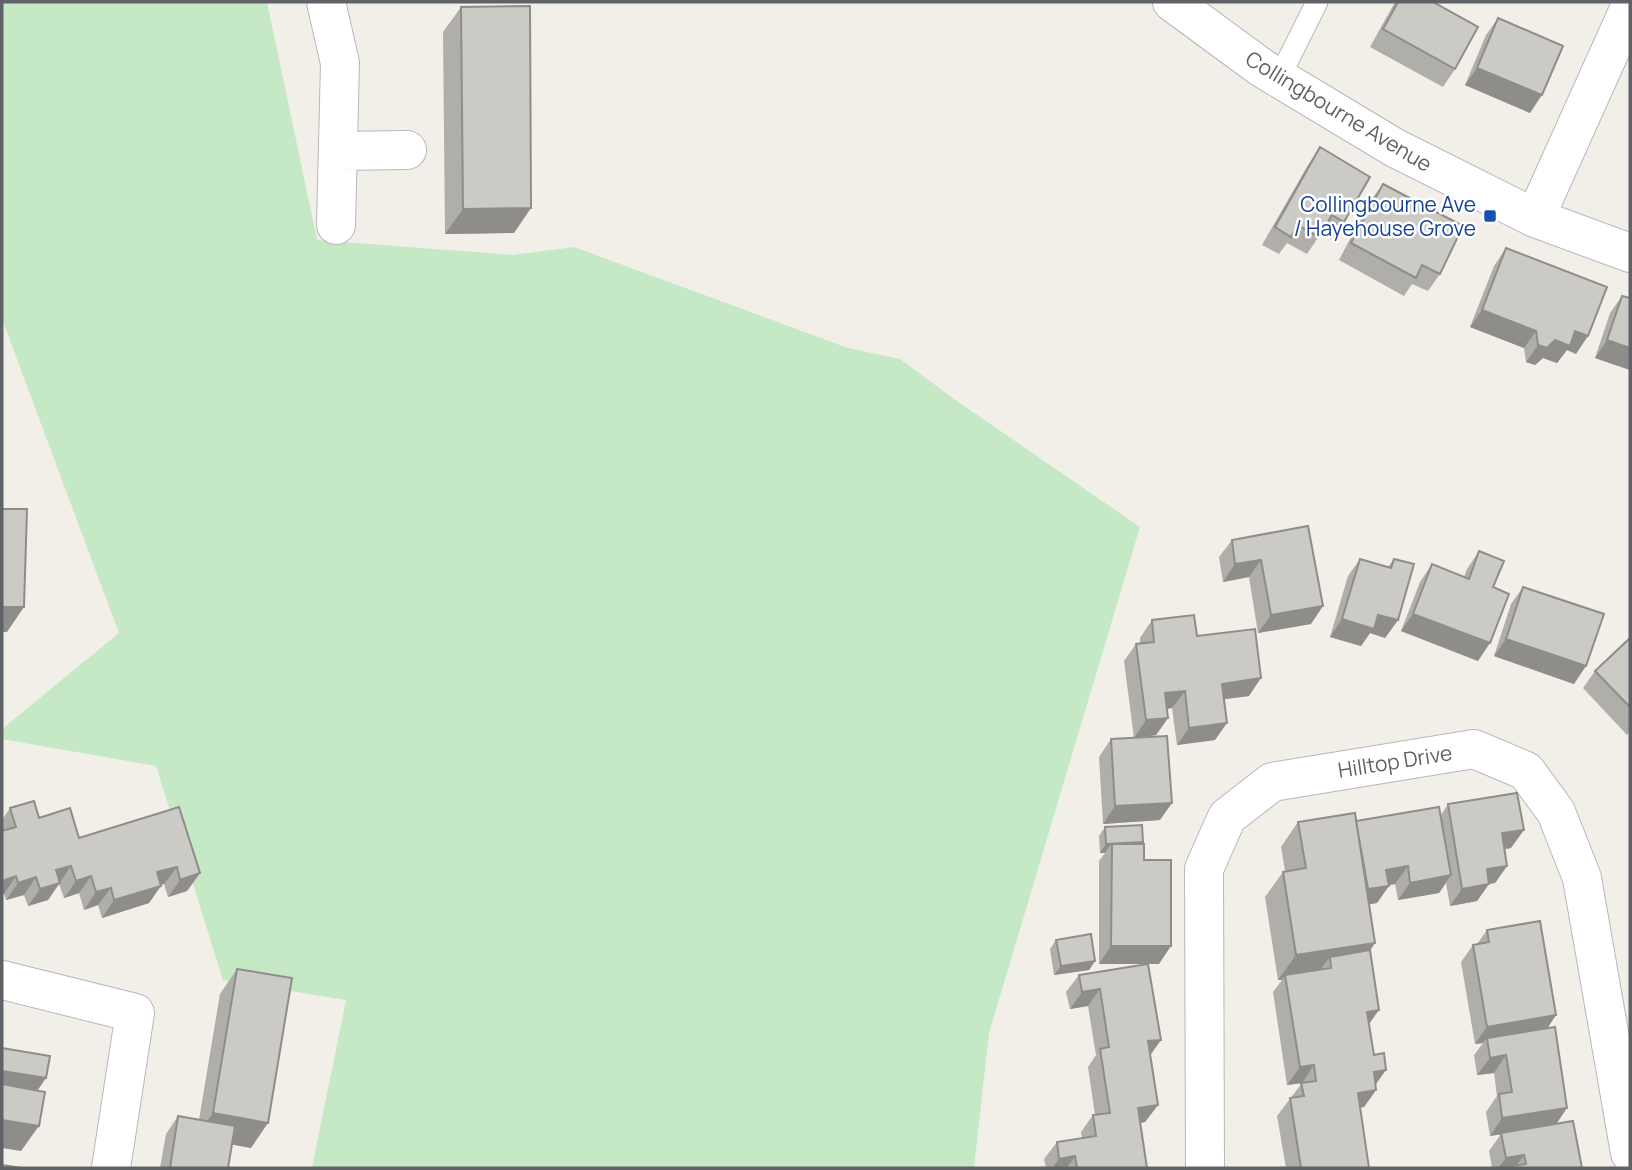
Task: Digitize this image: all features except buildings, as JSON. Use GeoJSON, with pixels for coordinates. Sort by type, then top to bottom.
{"type":"FeatureCollection","features":[{"type":"Feature","properties":{"kind":"street"},"geometry":{"type":"LineString","coordinates":[[326,2],[341,63],[336,225]]}},
{"type":"Feature","properties":{"kind":"street","name":"Collingbourne Avenue"},"geometry":{"type":"LineString","coordinates":[[1172,2],[1279,79],[1395,148],[1535,218],[1630,253]]}},
{"type":"Feature","properties":{"kind":"street"},"geometry":{"type":"LineString","coordinates":[[1535,218],[1630,8]]}},
{"type":"Feature","properties":{"kind":"street"},"geometry":{"type":"LineString","coordinates":[[340,151],[407,149]]}},
{"type":"Feature","properties":{"kind":"street","name":"Hilltop Drive"},"geometry":{"type":"LineString","coordinates":[[1206,1168],[1205,869],[1227,817],[1272,782],[1474,748],[1526,771],[1556,812],[1578,867],[1630,1153]]}},
{"type":"Feature","properties":{"kind":"street"},"geometry":{"type":"LineString","coordinates":[[2,980],[135,1013],[111,1168]]}},
{"type":"Feature","properties":{"kind":"lane"},"geometry":{"type":"LineString","coordinates":[[1279,79],[1317,2]]}},
{"type":"Feature","properties":{"kind":"green space"},"geometry":{"type":"Polygon","coordinates":[[[2,2],[267,2],[317,240],[513,255],[574,247],[848,348],[900,359],[1140,527],[989,1033],[974,1168],[312,1168],[346,1000],[223,980],[156,766],[2,739],[2,729],[119,633],[2,319],[2,2]]]}},
{"type":"Feature","properties":{"kind":"place","name":"Collingbourne Ave / Hayehouse Grove"},"geometry":{"type":"Point","coordinates":[1490,216]}}]}
